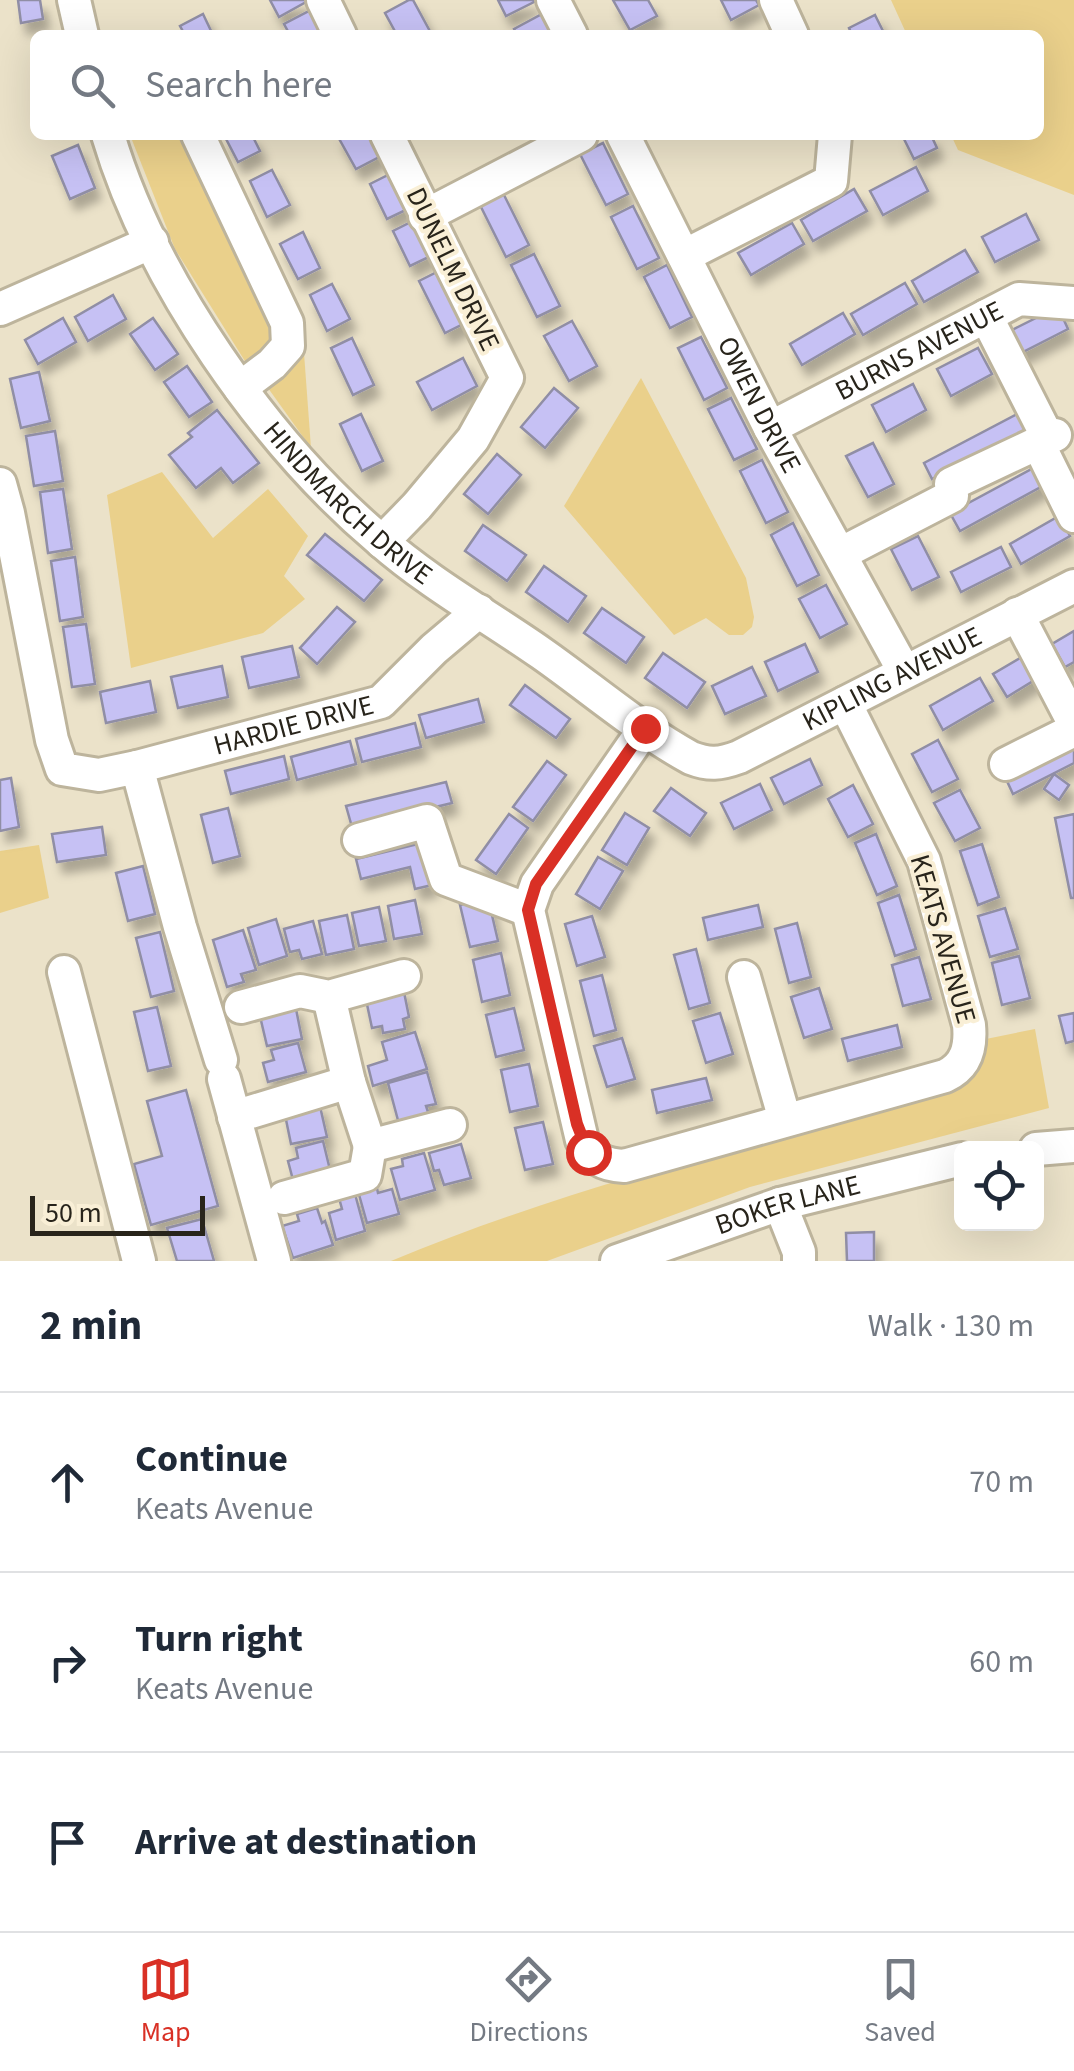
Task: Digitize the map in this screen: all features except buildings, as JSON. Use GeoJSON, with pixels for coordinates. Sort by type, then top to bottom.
{"type":"FeatureCollection","features":[{"type":"Feature","properties":{"kind":"street"},"geometry":{"type":"LineString","coordinates":[[74,0],[81,30]]}},
{"type":"Feature","properties":{"kind":"street"},"geometry":{"type":"LineString","coordinates":[[323,0],[338,30]]}},
{"type":"Feature","properties":{"kind":"street"},"geometry":{"type":"LineString","coordinates":[[553,0],[568,30]]}},
{"type":"Feature","properties":{"kind":"street"},"geometry":{"type":"LineString","coordinates":[[776,0],[790,30]]}},
{"type":"Feature","properties":{"kind":"street","name":"HINDMARCH DRIVE"},"geometry":{"type":"LineString","coordinates":[[110,140],[152,242],[182,297],[240,388],[287,450],[382,542],[677,750],[707,764]]}},
{"type":"Feature","properties":{"kind":"street"},"geometry":{"type":"LineString","coordinates":[[200,140],[287,322],[288,346],[272,364],[240,388]]}},
{"type":"Feature","properties":{"kind":"street","name":"DUNELM DRIVE"},"geometry":{"type":"LineString","coordinates":[[382,542],[474,439],[507,378],[389,140]]}},
{"type":"Feature","properties":{"kind":"street"},"geometry":{"type":"LineString","coordinates":[[425,216],[571,140]]}},
{"type":"Feature","properties":{"kind":"street","name":"OWEN DRIVE"},"geometry":{"type":"LineString","coordinates":[[625,140],[770,428],[904,670]]}},
{"type":"Feature","properties":{"kind":"street"},"geometry":{"type":"LineString","coordinates":[[684,256],[831,181],[835,140]]}},
{"type":"Feature","properties":{"kind":"street"},"geometry":{"type":"LineString","coordinates":[[0,310],[152,242]]}},
{"type":"Feature","properties":{"kind":"street","name":"BURNS AVENUE"},"geometry":{"type":"LineString","coordinates":[[770,428],[1019,300],[1074,302]]}},
{"type":"Feature","properties":{"kind":"street"},"geometry":{"type":"LineString","coordinates":[[986,316],[1050,437],[1074,516]]}},
{"type":"Feature","properties":{"kind":"street"},"geometry":{"type":"LineString","coordinates":[[840,554],[952,496],[951,484],[1050,437]]}},
{"type":"Feature","properties":{"kind":"street","name":"HARDIE DRIVE"},"geometry":{"type":"LineString","coordinates":[[0,484],[52,740],[62,769],[99,775],[382,702],[434,649],[479,611]]}},
{"type":"Feature","properties":{"kind":"street","name":"KIPLING AVENUE"},"geometry":{"type":"LineString","coordinates":[[707,764],[739,757],[1074,586]]}},
{"type":"Feature","properties":{"kind":"street"},"geometry":{"type":"LineString","coordinates":[[1006,764],[1074,726],[1018,614]]}},
{"type":"Feature","properties":{"kind":"street","name":"KEATS AVENUE"},"geometry":{"type":"LineString","coordinates":[[528,910],[577,1124],[588,1152],[599,1161],[624,1166],[946,1076],[962,1064],[971,1041],[939,908],[924,862],[844,703]]}},
{"type":"Feature","properties":{"kind":"street"},"geometry":{"type":"LineString","coordinates":[[359,840],[427,821],[446,878],[528,910],[536,884],[645,728]]}},
{"type":"Feature","properties":{"kind":"street"},"geometry":{"type":"LineString","coordinates":[[137,767],[274,1261]]}},
{"type":"Feature","properties":{"kind":"street"},"geometry":{"type":"LineString","coordinates":[[64,972],[139,1261]]}},
{"type":"Feature","properties":{"kind":"street"},"geometry":{"type":"LineString","coordinates":[[241,1007],[300,992],[329,997],[404,976]]}},
{"type":"Feature","properties":{"kind":"street"},"geometry":{"type":"LineString","coordinates":[[744,977],[786,1120]]}},
{"type":"Feature","properties":{"kind":"street"},"geometry":{"type":"LineString","coordinates":[[284,1198],[366,1174],[370,1146],[349,1082],[329,997]]}},
{"type":"Feature","properties":{"kind":"street"},"geometry":{"type":"LineString","coordinates":[[234,1117],[349,1082]]}},
{"type":"Feature","properties":{"kind":"street"},"geometry":{"type":"LineString","coordinates":[[370,1146],[450,1125]]}},
{"type":"Feature","properties":{"kind":"street"},"geometry":{"type":"LineString","coordinates":[[1044,1148],[1074,1146]]}},
{"type":"Feature","properties":{"kind":"street","name":"BOKER LANE"},"geometry":{"type":"LineString","coordinates":[[616,1261],[780,1204],[954,1162]]}},
{"type":"Feature","properties":{"kind":"street"},"geometry":{"type":"LineString","coordinates":[[780,1204],[799,1261]]}},
{"type":"Feature","properties":{"kind":"shaded area"},"geometry":{"type":"Polygon","coordinates":[[[891,0],[1074,0],[1074,195],[958,150],[953,140],[1044,140],[1044,30],[905,30],[891,0]]]}},
{"type":"Feature","properties":{"kind":"shaded area"},"geometry":{"type":"Polygon","coordinates":[[[132,140],[185,140],[275,336],[248,366],[175,249],[132,140]]]}},
{"type":"Feature","properties":{"kind":"shaded area"},"geometry":{"type":"Polygon","coordinates":[[[304,353],[311,448],[268,388],[304,353]]]}},
{"type":"Feature","properties":{"kind":"shaded area"},"geometry":{"type":"Polygon","coordinates":[[[641,378],[746,578],[754,617],[752,627],[743,635],[729,635],[706,618],[674,635],[564,506],[641,378]]]}},
{"type":"Feature","properties":{"kind":"shaded area"},"geometry":{"type":"Polygon","coordinates":[[[162,472],[213,538],[268,489],[308,536],[284,576],[305,599],[263,633],[131,668],[107,495],[162,472]]]}},
{"type":"Feature","properties":{"kind":"shaded area"},"geometry":{"type":"Polygon","coordinates":[[[39,845],[49,898],[0,913],[0,851],[39,845]]]}},
{"type":"Feature","properties":{"kind":"shaded area"},"geometry":{"type":"Polygon","coordinates":[[[1035,1029],[1049,1108],[750,1187],[547,1261],[391,1261],[600,1186],[957,1086],[979,1069],[981,1040],[1035,1029]]]}},
{"type":"Feature","properties":{"kind":"route"},"geometry":{"type":"LineString","coordinates":[[588,1152],[577,1124],[528,910],[536,884],[645,728]]}}]}
